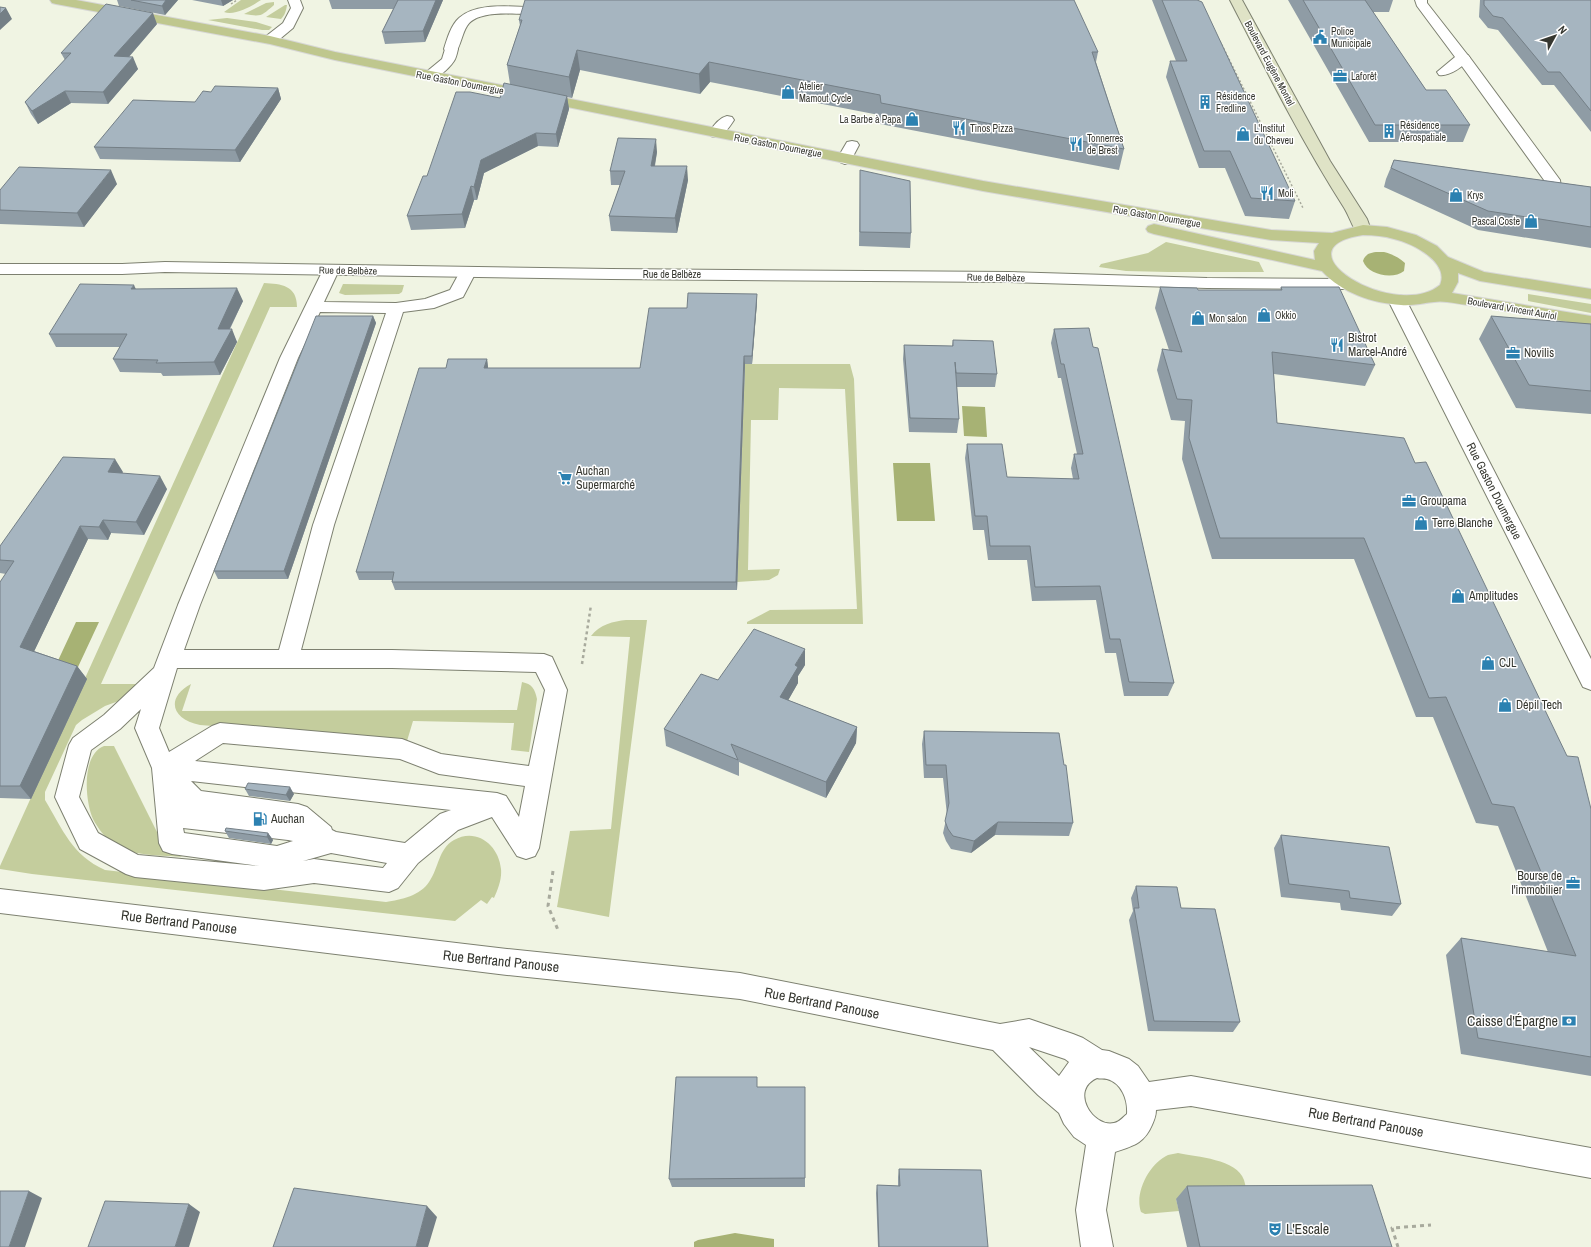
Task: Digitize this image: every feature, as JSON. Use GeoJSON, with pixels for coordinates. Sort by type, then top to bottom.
{"type":"FeatureCollection","features":[{"type":"Feature","properties":{"kind":"main road","name":"Rue Gaston Doumergue"},"geometry":{"type":"LineString","coordinates":[[56,0],[270,40],[334,56],[430,76],[983,186],[1272,235],[1333,238],[1346,232],[1363,230],[1381,231],[1419,241],[1434,250],[1444,261]]}},
{"type":"Feature","properties":{"kind":"main road","name":"Boulevard Eugène Montel"},"geometry":{"type":"LineString","coordinates":[[1236,0],[1322,161],[1359,219],[1363,230]]}},
{"type":"Feature","properties":{"kind":"main road","name":"Rue Gaston Doumergue"},"geometry":{"type":"LineString","coordinates":[[983,186],[1050,208],[1326,267]]}},
{"type":"Feature","properties":{"kind":"main road"},"geometry":{"type":"LineString","coordinates":[[1333,238],[1325,246],[1322,256],[1326,267],[1334,276],[1345,284],[1370,295],[1397,300],[1412,300],[1433,296],[1445,290],[1451,281],[1450,271],[1444,261]]}},
{"type":"Feature","properties":{"kind":"main road"},"geometry":{"type":"LineString","coordinates":[[1444,261],[1469,273],[1480,276],[1591,294]]}},
{"type":"Feature","properties":{"kind":"main road","name":"Boulevard Vincent Auriol"},"geometry":{"type":"LineString","coordinates":[[1433,296],[1468,300],[1591,321]]}},
{"type":"Feature","properties":{"kind":"street"},"geometry":{"type":"LineString","coordinates":[[270,40],[288,25],[297,8],[294,0]]}},
{"type":"Feature","properties":{"kind":"street"},"geometry":{"type":"LineString","coordinates":[[430,76],[448,60],[463,21],[477,13],[491,11],[536,11],[546,0]]}},
{"type":"Feature","properties":{"kind":"street"},"geometry":{"type":"LineString","coordinates":[[1421,0],[1421,3],[1552,180],[1554,196]]}},
{"type":"Feature","properties":{"kind":"street"},"geometry":{"type":"LineString","coordinates":[[1444,72],[1463,58]]}},
{"type":"Feature","properties":{"kind":"street"},"geometry":{"type":"LineString","coordinates":[[716,133],[727,120]]}},
{"type":"Feature","properties":{"kind":"street"},"geometry":{"type":"LineString","coordinates":[[845,159],[852,145]]}},
{"type":"Feature","properties":{"kind":"street","name":"Rue de Belbèze"},"geometry":{"type":"LineString","coordinates":[[0,269],[122,270],[165,267],[468,272],[1009,276],[1206,283],[1345,284]]}},
{"type":"Feature","properties":{"kind":"street"},"geometry":{"type":"LineString","coordinates":[[331,270],[290,358],[192,597],[166,666],[147,728],[164,768],[172,843],[276,857],[331,842],[409,855]]}},
{"type":"Feature","properties":{"kind":"street"},"geometry":{"type":"LineString","coordinates":[[314,307],[396,308],[428,304],[457,293],[468,272]]}},
{"type":"Feature","properties":{"kind":"street","name":"Rue Gaston Doumergue"},"geometry":{"type":"LineString","coordinates":[[1397,300],[1591,681]]}},
{"type":"Feature","properties":{"kind":"street"},"geometry":{"type":"LineString","coordinates":[[288,658],[301,599],[347,449],[396,308]]}},
{"type":"Feature","properties":{"kind":"street"},"geometry":{"type":"LineString","coordinates":[[288,658],[544,663],[556,690],[526,848],[497,804],[449,822],[409,855],[389,880],[314,871],[264,878],[135,866],[89,841],[67,797],[81,745],[112,722],[166,666],[288,658]]}},
{"type":"Feature","properties":{"kind":"street"},"geometry":{"type":"LineString","coordinates":[[164,768],[220,733],[402,749],[439,764],[539,778]]}},
{"type":"Feature","properties":{"kind":"street"},"geometry":{"type":"LineString","coordinates":[[164,768],[419,797],[497,804]]}},
{"type":"Feature","properties":{"kind":"street"},"geometry":{"type":"LineString","coordinates":[[164,768],[194,801],[298,816],[331,842]]}},
{"type":"Feature","properties":{"kind":"street","name":"Rue Bertrand Panouse"},"geometry":{"type":"LineString","coordinates":[[0,901],[499,961],[740,986],[1000,1038],[1029,1033],[1074,1048],[1097,1064]]}},
{"type":"Feature","properties":{"kind":"street"},"geometry":{"type":"LineString","coordinates":[[1000,1038],[1048,1085],[1069,1102]]}},
{"type":"Feature","properties":{"kind":"street"},"geometry":{"type":"LineString","coordinates":[[1097,1064],[1108,1065],[1129,1077],[1141,1098],[1142,1108],[1140,1118],[1129,1132],[1112,1138],[1102,1137],[1090,1132],[1080,1124],[1073,1114],[1069,1102],[1069,1090],[1072,1080],[1077,1072],[1086,1066],[1097,1064]]}},
{"type":"Feature","properties":{"kind":"street","name":"Rue Bertrand Panouse"},"geometry":{"type":"LineString","coordinates":[[1141,1098],[1191,1091],[1591,1163]]}},
{"type":"Feature","properties":{"kind":"street"},"geometry":{"type":"LineString","coordinates":[[1097,1247],[1092,1210],[1102,1137]]}},
{"type":"Feature","properties":{"kind":"path"},"geometry":{"type":"LineString","coordinates":[[1217,36],[1304,210]]}},
{"type":"Feature","properties":{"kind":"path"},"geometry":{"type":"LineString","coordinates":[[1398,1247],[1392,1228],[1431,1225]]}},
{"type":"Feature","properties":{"kind":"shaded area"},"geometry":{"type":"Polygon","coordinates":[[[241,0],[261,0],[238,12],[224,12],[241,0]]]}},
{"type":"Feature","properties":{"kind":"shaded area"},"geometry":{"type":"Polygon","coordinates":[[[274,2],[274,5],[261,15],[244,14],[266,3],[274,2]]]}},
{"type":"Feature","properties":{"kind":"shaded area"},"geometry":{"type":"Polygon","coordinates":[[[287,5],[286,11],[281,19],[266,17],[287,5]]]}},
{"type":"Feature","properties":{"kind":"shaded area"},"geometry":{"type":"Polygon","coordinates":[[[227,18],[256,22],[272,27],[269,30],[262,30],[208,20],[227,18]]]}},
{"type":"Feature","properties":{"kind":"shaded area"},"geometry":{"type":"Polygon","coordinates":[[[1166,242],[1259,262],[1264,272],[1126,271],[1099,267],[1101,264],[1148,253],[1166,242]]]}},
{"type":"Feature","properties":{"kind":"shaded area"},"geometry":{"type":"Polygon","coordinates":[[[1384,252],[1395,256],[1405,263],[1404,271],[1394,275],[1381,275],[1370,270],[1363,261],[1366,255],[1384,252]]]}},
{"type":"Feature","properties":{"kind":"shaded area"},"geometry":{"type":"Polygon","coordinates":[[[264,283],[287,287],[294,294],[297,307],[270,307],[101,684],[136,684],[127,698],[105,706],[76,725],[45,792],[45,800],[69,841],[84,857],[105,870],[386,902],[416,894],[425,887],[432,877],[445,848],[454,840],[470,836],[478,837],[491,846],[496,853],[501,869],[499,884],[494,898],[492,897],[487,904],[481,900],[455,921],[32,874],[0,869],[0,866],[264,283]]]}},
{"type":"Feature","properties":{"kind":"shaded area"},"geometry":{"type":"Polygon","coordinates":[[[343,284],[404,285],[402,292],[399,294],[345,295],[339,293],[343,284]]]}},
{"type":"Feature","properties":{"kind":"shaded area"},"geometry":{"type":"Polygon","coordinates":[[[1528,294],[1591,304],[1591,313],[1528,301],[1528,294]]]}},
{"type":"Feature","properties":{"kind":"shaded area"},"geometry":{"type":"Polygon","coordinates":[[[745,364],[850,364],[854,379],[863,624],[747,624],[747,622],[770,610],[857,609],[845,389],[779,388],[778,420],[751,420],[748,570],[780,569],[778,575],[769,580],[737,582],[745,364]]]}},
{"type":"Feature","properties":{"kind":"shaded area"},"geometry":{"type":"Polygon","coordinates":[[[962,406],[985,407],[987,437],[964,436],[962,406]]]}},
{"type":"Feature","properties":{"kind":"shaded area"},"geometry":{"type":"Polygon","coordinates":[[[893,463],[930,463],[935,521],[897,521],[893,463]]]}},
{"type":"Feature","properties":{"kind":"shaded area"},"geometry":{"type":"Polygon","coordinates":[[[626,620],[647,620],[609,917],[557,907],[570,831],[611,829],[630,637],[591,636],[598,629],[607,624],[626,620]]]}},
{"type":"Feature","properties":{"kind":"shaded area"},"geometry":{"type":"Polygon","coordinates":[[[76,622],[99,622],[78,667],[55,667],[76,622]]]}},
{"type":"Feature","properties":{"kind":"shaded area"},"geometry":{"type":"Polygon","coordinates":[[[522,682],[528,684],[532,688],[537,699],[529,752],[511,750],[514,723],[413,721],[407,741],[200,725],[183,718],[178,714],[175,708],[175,702],[178,696],[191,684],[182,711],[517,710],[522,682]]]}},
{"type":"Feature","properties":{"kind":"shaded area"},"geometry":{"type":"Polygon","coordinates":[[[104,746],[114,746],[164,846],[174,854],[183,857],[128,851],[114,845],[99,829],[90,811],[87,779],[91,759],[97,751],[104,746]]]}},
{"type":"Feature","properties":{"kind":"shaded area"},"geometry":{"type":"Polygon","coordinates":[[[1178,1153],[1216,1160],[1233,1167],[1240,1173],[1244,1180],[1247,1198],[1176,1199],[1179,1211],[1145,1214],[1141,1212],[1139,1204],[1140,1196],[1145,1179],[1150,1171],[1161,1159],[1168,1155],[1178,1153]]]}},
{"type":"Feature","properties":{"kind":"shaded area"},"geometry":{"type":"Polygon","coordinates":[[[735,1233],[774,1239],[774,1247],[694,1247],[694,1242],[698,1240],[735,1233]]]}},
{"type":"Feature","properties":{"kind":"building"},"geometry":{"type":"Polygon","coordinates":[[[131,0],[166,0],[162,6],[131,0]]]}},
{"type":"Feature","properties":{"kind":"building"},"geometry":{"type":"Polygon","coordinates":[[[398,0],[436,0],[423,31],[382,32],[398,0]]]}},
{"type":"Feature","properties":{"kind":"building"},"geometry":{"type":"Polygon","coordinates":[[[525,0],[1074,0],[1098,52],[1092,52],[1124,149],[881,103],[880,95],[709,62],[699,74],[577,50],[569,77],[507,65],[522,20],[519,20],[525,0]]]}},
{"type":"Feature","properties":{"kind":"building"},"geometry":{"type":"Polygon","coordinates":[[[1162,0],[1197,0],[1202,2],[1295,201],[1251,198],[1230,151],[1204,151],[1170,61],[1187,61],[1162,0]]]}},
{"type":"Feature","properties":{"kind":"building"},"geometry":{"type":"Polygon","coordinates":[[[1303,0],[1365,0],[1426,90],[1446,90],[1470,125],[1375,125],[1303,0]]]}},
{"type":"Feature","properties":{"kind":"building"},"geometry":{"type":"Polygon","coordinates":[[[1484,0],[1591,0],[1591,111],[1560,72],[1548,72],[1503,18],[1493,16],[1484,5],[1484,0]]]}},
{"type":"Feature","properties":{"kind":"building"},"geometry":{"type":"Polygon","coordinates":[[[106,4],[153,13],[114,56],[133,57],[103,92],[65,91],[32,111],[25,102],[71,53],[61,53],[106,4]]]}},
{"type":"Feature","properties":{"kind":"building"},"geometry":{"type":"Polygon","coordinates":[[[0,7],[6,8],[0,14],[0,7]]]}},
{"type":"Feature","properties":{"kind":"building"},"geometry":{"type":"Polygon","coordinates":[[[504,83],[567,96],[556,134],[536,133],[481,160],[474,187],[471,186],[462,214],[407,216],[423,176],[427,176],[456,92],[470,92],[500,98],[504,83]]]}},
{"type":"Feature","properties":{"kind":"building"},"geometry":{"type":"Polygon","coordinates":[[[215,86],[278,88],[235,150],[94,147],[133,100],[195,102],[203,91],[211,92],[215,86]]]}},
{"type":"Feature","properties":{"kind":"building"},"geometry":{"type":"Polygon","coordinates":[[[618,138],[656,139],[651,166],[687,166],[675,218],[609,216],[625,171],[610,171],[618,138]]]}},
{"type":"Feature","properties":{"kind":"building"},"geometry":{"type":"Polygon","coordinates":[[[1394,160],[1591,187],[1591,227],[1488,211],[1391,168],[1394,160]]]}},
{"type":"Feature","properties":{"kind":"building"},"geometry":{"type":"Polygon","coordinates":[[[19,167],[111,170],[77,213],[0,210],[0,190],[19,167]]]}},
{"type":"Feature","properties":{"kind":"building"},"geometry":{"type":"Polygon","coordinates":[[[860,170],[910,181],[911,233],[860,232],[860,170]]]}},
{"type":"Feature","properties":{"kind":"building"},"geometry":{"type":"Polygon","coordinates":[[[80,284],[134,285],[131,289],[237,288],[218,329],[232,329],[214,362],[156,363],[158,360],[113,359],[127,334],[49,334],[80,284]]]}},
{"type":"Feature","properties":{"kind":"building"},"geometry":{"type":"Polygon","coordinates":[[[1160,287],[1197,288],[1198,290],[1282,290],[1281,287],[1339,287],[1375,365],[1272,352],[1277,423],[1404,438],[1415,463],[1426,462],[1567,756],[1578,757],[1591,809],[1591,1057],[1478,1038],[1461,938],[1576,956],[1514,807],[1492,804],[1446,697],[1429,698],[1364,538],[1220,538],[1189,438],[1192,400],[1177,399],[1162,349],[1182,352],[1160,287]]]}},
{"type":"Feature","properties":{"kind":"building","name":"Auchan Supermarché"},"geometry":{"type":"Polygon","coordinates":[[[688,293],[757,294],[752,356],[744,356],[736,582],[392,582],[394,572],[356,572],[419,368],[446,368],[448,359],[487,359],[484,368],[640,368],[649,308],[687,308],[688,293]]]}},
{"type":"Feature","properties":{"kind":"building"},"geometry":{"type":"Polygon","coordinates":[[[316,316],[373,316],[284,571],[214,571],[316,316]]]}},
{"type":"Feature","properties":{"kind":"building"},"geometry":{"type":"Polygon","coordinates":[[[1491,316],[1591,324],[1591,391],[1529,385],[1491,316]]]}},
{"type":"Feature","properties":{"kind":"building"},"geometry":{"type":"Polygon","coordinates":[[[1089,328],[1093,347],[1098,348],[1174,683],[1129,682],[1120,639],[1110,639],[1100,586],[1035,587],[1030,546],[990,546],[987,516],[975,516],[967,444],[1002,444],[1007,477],[1079,479],[1074,454],[1083,454],[1064,364],[1061,364],[1054,329],[1089,328]]]}},
{"type":"Feature","properties":{"kind":"building"},"geometry":{"type":"Polygon","coordinates":[[[953,340],[993,341],[997,374],[956,373],[955,362],[959,419],[910,418],[904,345],[953,346],[953,340]]]}},
{"type":"Feature","properties":{"kind":"building"},"geometry":{"type":"Polygon","coordinates":[[[63,457],[115,459],[108,472],[160,476],[136,522],[103,520],[99,527],[80,526],[20,647],[77,666],[20,786],[0,786],[0,582],[14,561],[0,560],[0,546],[63,457]]]}},
{"type":"Feature","properties":{"kind":"building"},"geometry":{"type":"Polygon","coordinates":[[[754,629],[805,649],[795,665],[798,667],[780,697],[857,727],[826,782],[731,744],[738,760],[664,729],[701,674],[718,680],[754,629]]]}},
{"type":"Feature","properties":{"kind":"building"},"geometry":{"type":"Polygon","coordinates":[[[924,731],[1059,733],[1064,765],[1066,765],[1073,823],[998,822],[974,841],[953,836],[945,821],[949,803],[946,765],[926,765],[924,731]]]}},
{"type":"Feature","properties":{"kind":"building"},"geometry":{"type":"Polygon","coordinates":[[[248,783],[290,787],[286,795],[245,789],[248,783]]]}},
{"type":"Feature","properties":{"kind":"building"},"geometry":{"type":"Polygon","coordinates":[[[226,828],[268,833],[267,837],[225,831],[226,828]]]}},
{"type":"Feature","properties":{"kind":"building"},"geometry":{"type":"Polygon","coordinates":[[[1281,835],[1389,847],[1401,904],[1350,898],[1349,891],[1289,884],[1281,835]]]}},
{"type":"Feature","properties":{"kind":"building"},"geometry":{"type":"Polygon","coordinates":[[[1136,886],[1177,887],[1181,908],[1215,909],[1240,1022],[1154,1021],[1134,908],[1139,908],[1136,886]]]}},
{"type":"Feature","properties":{"kind":"building"},"geometry":{"type":"Polygon","coordinates":[[[676,1077],[757,1077],[757,1087],[805,1087],[805,1178],[669,1179],[676,1077]]]}},
{"type":"Feature","properties":{"kind":"building"},"geometry":{"type":"Polygon","coordinates":[[[899,1169],[981,1170],[988,1247],[879,1247],[877,1185],[900,1186],[899,1169]]]}},
{"type":"Feature","properties":{"kind":"building","name":"L'Escale"},"geometry":{"type":"Polygon","coordinates":[[[1372,1185],[1392,1247],[1200,1247],[1187,1186],[1372,1185]]]}},
{"type":"Feature","properties":{"kind":"building"},"geometry":{"type":"Polygon","coordinates":[[[294,1188],[427,1206],[416,1247],[273,1247],[294,1188]]]}},
{"type":"Feature","properties":{"kind":"building"},"geometry":{"type":"Polygon","coordinates":[[[0,1191],[29,1191],[9,1247],[0,1247],[0,1191]]]}},
{"type":"Feature","properties":{"kind":"building"},"geometry":{"type":"Polygon","coordinates":[[[105,1201],[189,1204],[175,1247],[88,1247],[105,1201]]]}},
{"type":"Feature","properties":{"kind":"place","name":"Police Municipale"},"geometry":{"type":"Point","coordinates":[1320,37]}},
{"type":"Feature","properties":{"kind":"place","name":"Laforêt"},"geometry":{"type":"Point","coordinates":[1340,76]}},
{"type":"Feature","properties":{"kind":"place","name":"Atelier Mamout Cycle"},"geometry":{"type":"Point","coordinates":[788,92]}},
{"type":"Feature","properties":{"kind":"place","name":"Résidence Fredline"},"geometry":{"type":"Point","coordinates":[1205,102]}},
{"type":"Feature","properties":{"kind":"place","name":"La Barbe à Papa"},"geometry":{"type":"Point","coordinates":[912,119]}},
{"type":"Feature","properties":{"kind":"place","name":"Tinos Pizza"},"geometry":{"type":"Point","coordinates":[959,128]}},
{"type":"Feature","properties":{"kind":"place","name":"Résidence Aérospatiale"},"geometry":{"type":"Point","coordinates":[1389,131]}},
{"type":"Feature","properties":{"kind":"place","name":"L'Institut du Cheveu"},"geometry":{"type":"Point","coordinates":[1243,134]}},
{"type":"Feature","properties":{"kind":"place","name":"Tonnerres de Brest"},"geometry":{"type":"Point","coordinates":[1076,144]}},
{"type":"Feature","properties":{"kind":"place","name":"Moli"},"geometry":{"type":"Point","coordinates":[1267,193]}},
{"type":"Feature","properties":{"kind":"place","name":"Krys"},"geometry":{"type":"Point","coordinates":[1456,195]}},
{"type":"Feature","properties":{"kind":"place","name":"Pascal Coste"},"geometry":{"type":"Point","coordinates":[1531,221]}},
{"type":"Feature","properties":{"kind":"place","name":"Okkio"},"geometry":{"type":"Point","coordinates":[1264,315]}},
{"type":"Feature","properties":{"kind":"place","name":"Mon salon"},"geometry":{"type":"Point","coordinates":[1198,318]}},
{"type":"Feature","properties":{"kind":"place","name":"Bistrot Marcel-André"},"geometry":{"type":"Point","coordinates":[1337,345]}},
{"type":"Feature","properties":{"kind":"place","name":"Novilis"},"geometry":{"type":"Point","coordinates":[1513,353]}},
{"type":"Feature","properties":{"kind":"place","name":"Auchan Supermarché"},"geometry":{"type":"Point","coordinates":[565,478]}},
{"type":"Feature","properties":{"kind":"place","name":"Groupama"},"geometry":{"type":"Point","coordinates":[1409,501]}},
{"type":"Feature","properties":{"kind":"place","name":"Terre Blanche"},"geometry":{"type":"Point","coordinates":[1421,523]}},
{"type":"Feature","properties":{"kind":"place","name":"Amplitudes"},"geometry":{"type":"Point","coordinates":[1458,596]}},
{"type":"Feature","properties":{"kind":"place","name":"CJL"},"geometry":{"type":"Point","coordinates":[1488,663]}},
{"type":"Feature","properties":{"kind":"place","name":"Dépil Tech"},"geometry":{"type":"Point","coordinates":[1505,705]}},
{"type":"Feature","properties":{"kind":"place","name":"Auchan"},"geometry":{"type":"Point","coordinates":[260,819]}},
{"type":"Feature","properties":{"kind":"place","name":"Bourse de l'immobilier"},"geometry":{"type":"Point","coordinates":[1573,883]}},
{"type":"Feature","properties":{"kind":"place","name":"Caisse d'Épargne"},"geometry":{"type":"Point","coordinates":[1569,1021]}},
{"type":"Feature","properties":{"kind":"place","name":"L'Escale"},"geometry":{"type":"Point","coordinates":[1275,1229]}}]}
